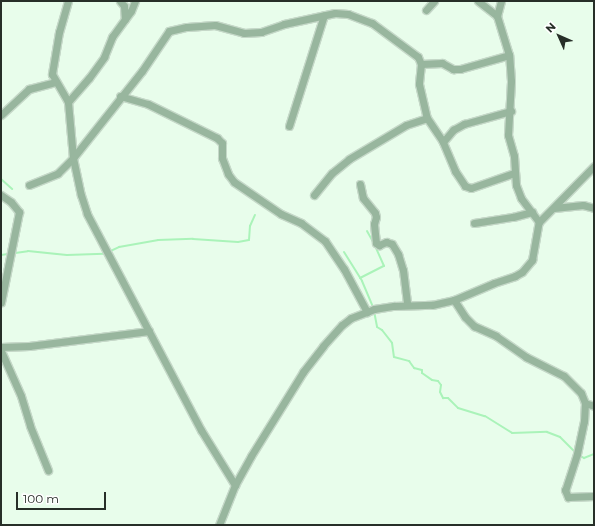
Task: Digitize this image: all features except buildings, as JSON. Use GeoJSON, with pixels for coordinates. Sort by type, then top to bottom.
{"type":"FeatureCollection","features":[{"type":"Feature","properties":{"kind":"street"},"geometry":{"type":"LineString","coordinates":[[68,1],[52,70],[55,82],[68,102],[73,158],[81,195],[87,214],[201,430],[235,485]]}},
{"type":"Feature","properties":{"kind":"street"},"geometry":{"type":"LineString","coordinates":[[120,1],[124,6],[125,19]]}},
{"type":"Feature","properties":{"kind":"street"},"geometry":{"type":"LineString","coordinates":[[68,102],[89,78],[104,57],[112,37],[131,11],[135,1]]}},
{"type":"Feature","properties":{"kind":"street"},"geometry":{"type":"LineString","coordinates":[[426,10],[434,1]]}},
{"type":"Feature","properties":{"kind":"street"},"geometry":{"type":"LineString","coordinates":[[478,1],[497,16],[509,55],[510,112],[508,135],[514,156],[514,172],[517,191],[524,203],[539,222]]}},
{"type":"Feature","properties":{"kind":"street"},"geometry":{"type":"LineString","coordinates":[[497,16],[502,1]]}},
{"type":"Feature","properties":{"kind":"street"},"geometry":{"type":"LineString","coordinates":[[29,185],[58,173],[73,158],[120,96],[142,71],[169,31],[187,27],[215,25],[244,33],[262,32],[284,24],[324,15],[343,13],[372,24],[418,57],[421,64],[419,84],[427,118],[443,142],[455,171],[465,186],[471,188],[514,172]]}},
{"type":"Feature","properties":{"kind":"street"},"geometry":{"type":"LineString","coordinates":[[289,126],[324,15]]}},
{"type":"Feature","properties":{"kind":"street"},"geometry":{"type":"LineString","coordinates":[[421,64],[442,63],[453,69],[460,69],[509,55]]}},
{"type":"Feature","properties":{"kind":"street"},"geometry":{"type":"LineString","coordinates":[[1,116],[28,89],[55,82]]}},
{"type":"Feature","properties":{"kind":"street"},"geometry":{"type":"LineString","coordinates":[[120,96],[148,104],[217,138],[222,143],[222,158],[228,174],[234,182],[281,214],[314,232],[325,241],[344,269],[366,312]]}},
{"type":"Feature","properties":{"kind":"street"},"geometry":{"type":"LineString","coordinates":[[443,142],[453,130],[464,124],[510,112]]}},
{"type":"Feature","properties":{"kind":"street"},"geometry":{"type":"LineString","coordinates":[[314,194],[332,173],[349,159],[406,125],[427,118]]}},
{"type":"Feature","properties":{"kind":"street"},"geometry":{"type":"LineString","coordinates":[[219,525],[235,485],[251,456],[300,378],[323,346],[342,325],[351,318],[366,312],[389,306],[432,305],[454,300],[522,272],[532,260],[539,222],[594,166]]}},
{"type":"Feature","properties":{"kind":"street"},"geometry":{"type":"LineString","coordinates":[[360,184],[364,202],[375,213],[376,217],[374,224],[376,242],[379,245],[386,242],[392,244],[398,254],[403,270],[407,305]]}},
{"type":"Feature","properties":{"kind":"street"},"geometry":{"type":"LineString","coordinates":[[1,195],[11,202],[19,212],[1,302]]}},
{"type":"Feature","properties":{"kind":"street"},"geometry":{"type":"LineString","coordinates":[[554,208],[583,205],[594,208]]}},
{"type":"Feature","properties":{"kind":"street"},"geometry":{"type":"LineString","coordinates":[[474,223],[513,217],[532,212]]}},
{"type":"Feature","properties":{"kind":"street"},"geometry":{"type":"LineString","coordinates":[[454,300],[465,317],[474,326],[496,336],[526,357],[564,376],[581,393],[585,403],[581,436],[565,490],[568,497],[594,496]]}},
{"type":"Feature","properties":{"kind":"street"},"geometry":{"type":"LineString","coordinates":[[1,347],[29,346],[149,331]]}},
{"type":"Feature","properties":{"kind":"street"},"geometry":{"type":"LineString","coordinates":[[1,351],[21,396],[30,426],[48,470]]}},
{"type":"Feature","properties":{"kind":"street"},"geometry":{"type":"LineString","coordinates":[[585,403],[594,406]]}},
{"type":"Feature","properties":{"kind":"waterway"},"geometry":{"type":"LineString","coordinates":[[1,179],[12,189]]}},
{"type":"Feature","properties":{"kind":"waterway"},"geometry":{"type":"LineString","coordinates":[[1,255],[28,251],[67,255],[104,254],[119,247],[158,240],[193,239],[238,242],[249,240],[250,226],[255,215]]}},
{"type":"Feature","properties":{"kind":"waterway"},"geometry":{"type":"LineString","coordinates":[[367,231],[373,242]]}},
{"type":"Feature","properties":{"kind":"waterway"},"geometry":{"type":"LineString","coordinates":[[360,278],[384,266],[375,246]]}},
{"type":"Feature","properties":{"kind":"waterway"},"geometry":{"type":"LineString","coordinates":[[344,252],[362,281],[373,307]]}},
{"type":"Feature","properties":{"kind":"waterway"},"geometry":{"type":"LineString","coordinates":[[374,311],[377,327],[382,330],[392,343],[394,357],[409,361],[414,368],[422,370],[422,373],[432,380],[438,381],[441,385],[440,392],[443,398],[448,398],[458,408],[485,416],[512,433],[547,432],[560,437],[576,453]]}},
{"type":"Feature","properties":{"kind":"waterway"},"geometry":{"type":"LineString","coordinates":[[579,455],[584,458],[594,454]]}}]}
